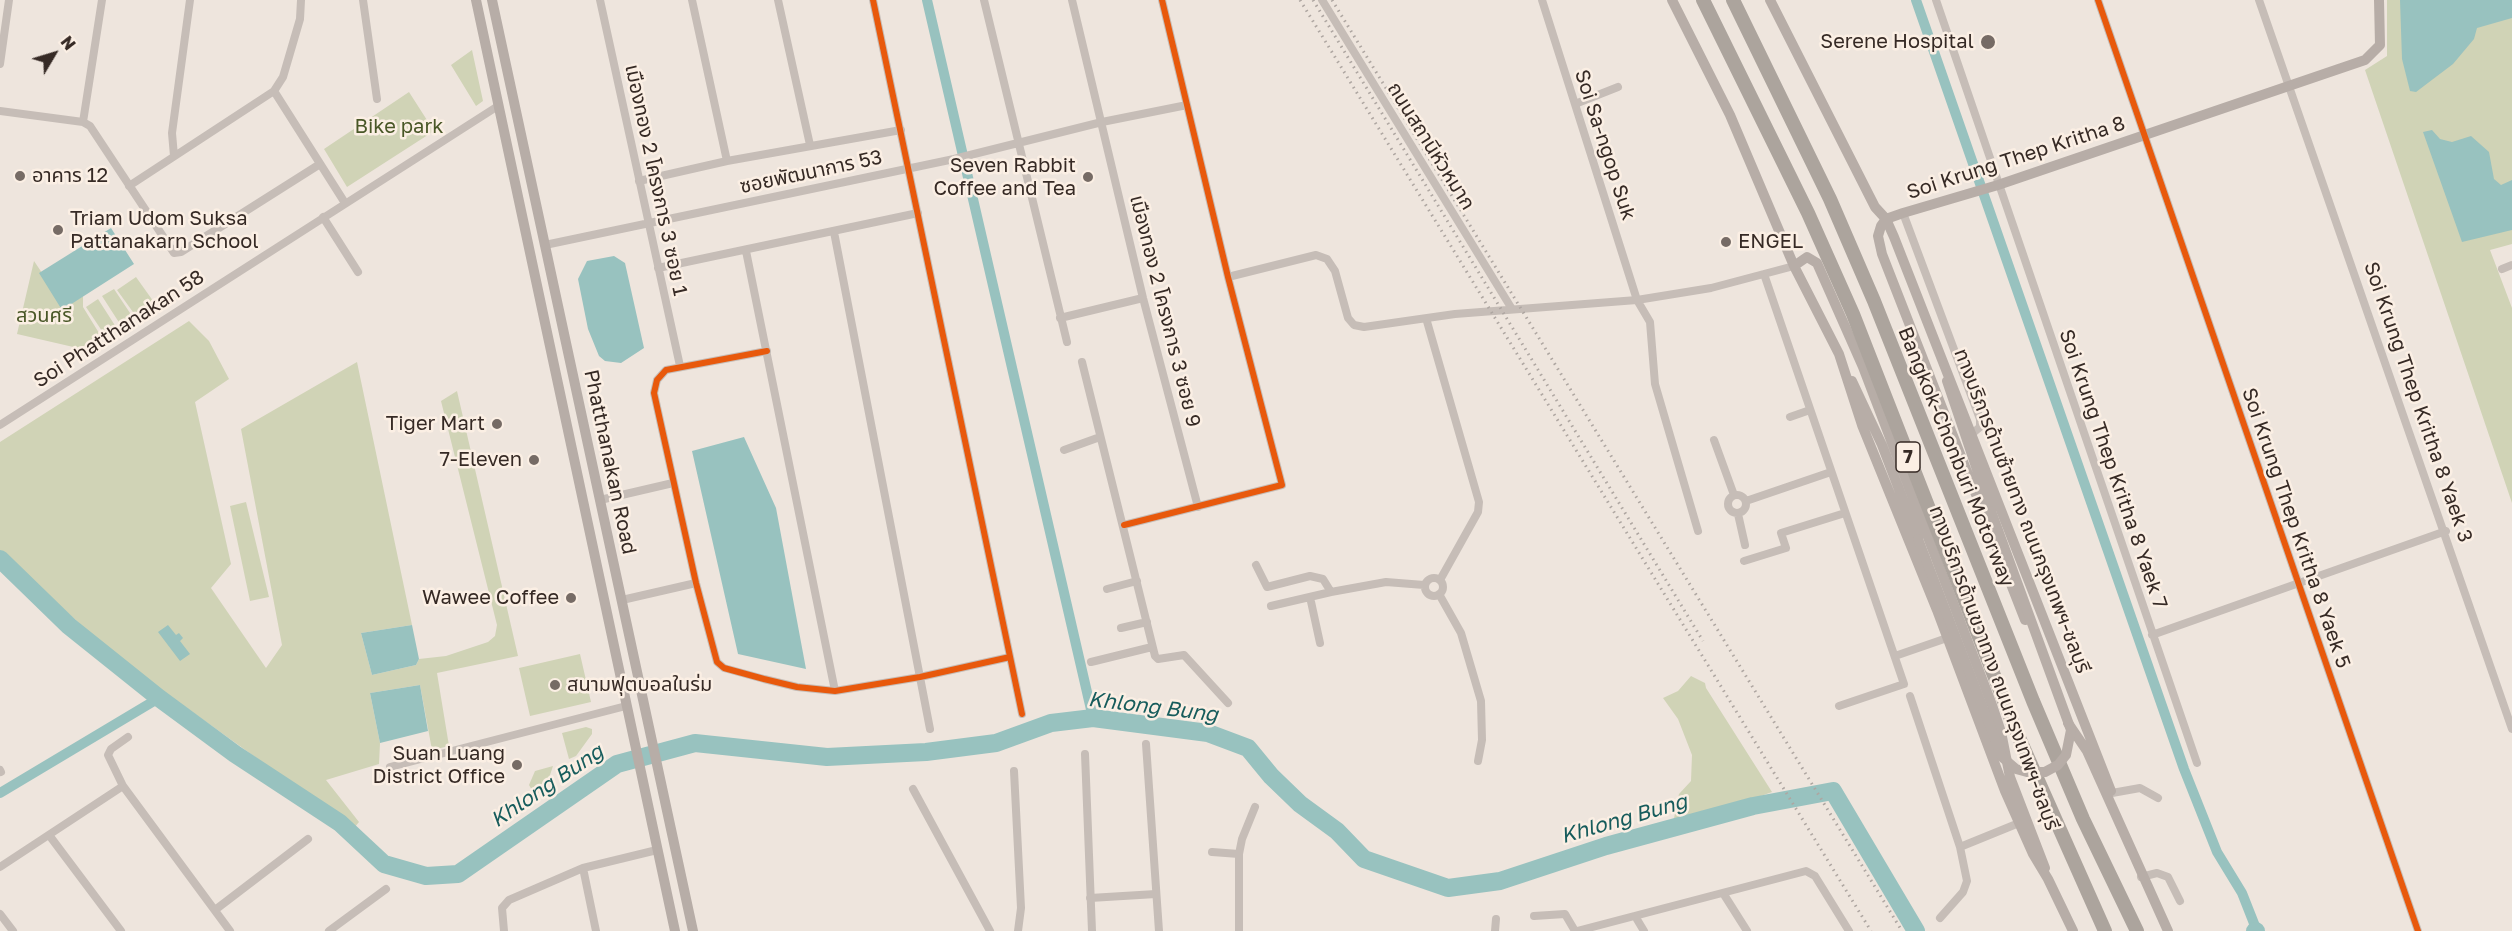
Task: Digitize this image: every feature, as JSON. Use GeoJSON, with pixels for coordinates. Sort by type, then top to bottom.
{"type":"FeatureCollection","features":[{"type":"Feature","properties":{"kind":"highway","name":"7"},"geometry":{"type":"LineString","coordinates":[[1703,0],[1808,213],[1853,314],[2013,724],[2102,925]]}},
{"type":"Feature","properties":{"kind":"highway","name":"Bangkok-Chonburi Motorway"},"geometry":{"type":"LineString","coordinates":[[1733,0],[1830,199],[1874,301],[2032,701],[2137,931]]}},
{"type":"Feature","properties":{"kind":"main road","name":"Phatthanakan Road"},"geometry":{"type":"LineString","coordinates":[[476,0],[675,931]]}},
{"type":"Feature","properties":{"kind":"main road","name":"Phatthanakan Road"},"geometry":{"type":"LineString","coordinates":[[492,0],[693,931]]}},
{"type":"Feature","properties":{"kind":"main road","name":"ทางบริการด้านขวาทาง ถนนกรุงเทพฯ-ชลบุรี"},"geometry":{"type":"LineString","coordinates":[[1672,0],[1730,115],[1794,266],[1839,354],[1862,425],[2019,823],[2073,930]]}},
{"type":"Feature","properties":{"kind":"main road","name":"ทางบริการด้านซ้ายทาง ถนนกรุงเทพฯ-ชลบุรี"},"geometry":{"type":"LineString","coordinates":[[1770,0],[1875,207],[1886,219],[1894,237],[1973,433],[2112,793],[2117,818]]}},
{"type":"Feature","properties":{"kind":"main road","name":"Soi Krung Thep Kritha 8"},"geometry":{"type":"LineString","coordinates":[[1886,219],[1995,186],[2365,60],[2374,54],[2380,45],[2379,0]]}},
{"type":"Feature","properties":{"kind":"main road"},"geometry":{"type":"LineString","coordinates":[[498,106],[514,103]]}},
{"type":"Feature","properties":{"kind":"main road","name":"ทางบริการด้านซ้ายทาง ถนนกรุงเทพฯ-ชลบุรี"},"geometry":{"type":"LineString","coordinates":[[1886,219],[1879,231],[1878,243],[2065,719],[2083,743],[2141,877],[2167,929]]}},
{"type":"Feature","properties":{"kind":"main road"},"geometry":{"type":"LineString","coordinates":[[1882,254],[1885,243],[1894,237]]}},
{"type":"Feature","properties":{"kind":"main road"},"geometry":{"type":"LineString","coordinates":[[530,255],[545,245]]}},
{"type":"Feature","properties":{"kind":"main road","name":"ทางบริการด้านขวาทาง ถนนกรุงเทพฯ-ชลบุรี"},"geometry":{"type":"LineString","coordinates":[[1794,266],[1807,257],[1817,263],[1863,367],[1992,705],[2001,732],[2010,777],[2040,849],[2048,879]]}},
{"type":"Feature","properties":{"kind":"main road"},"geometry":{"type":"LineString","coordinates":[[1912,328],[1918,321],[1928,322]]}},
{"type":"Feature","properties":{"kind":"main road"},"geometry":{"type":"LineString","coordinates":[[1839,354],[1882,445],[2002,757],[2016,769],[2026,772],[2045,772],[2058,765],[2066,756],[2071,730],[1954,408],[1943,360]]}},
{"type":"Feature","properties":{"kind":"main road"},"geometry":{"type":"LineString","coordinates":[[594,555],[611,552]]}},
{"type":"Feature","properties":{"kind":"street"},"geometry":{"type":"LineString","coordinates":[[0,64],[9,0]]}},
{"type":"Feature","properties":{"kind":"street"},"geometry":{"type":"LineString","coordinates":[[83,122],[102,0]]}},
{"type":"Feature","properties":{"kind":"street"},"geometry":{"type":"LineString","coordinates":[[174,156],[172,133],[190,0]]}},
{"type":"Feature","properties":{"kind":"street"},"geometry":{"type":"LineString","coordinates":[[129,186],[274,91],[284,77],[300,19],[301,0]]}},
{"type":"Feature","properties":{"kind":"street"},"geometry":{"type":"LineString","coordinates":[[363,0],[377,99]]}},
{"type":"Feature","properties":{"kind":"street","name":"เมืองทอง 2 โครงการ 3 ซอย 1"},"geometry":{"type":"LineString","coordinates":[[600,0],[680,366]]}},
{"type":"Feature","properties":{"kind":"street"},"geometry":{"type":"LineString","coordinates":[[692,0],[727,161]]}},
{"type":"Feature","properties":{"kind":"street"},"geometry":{"type":"LineString","coordinates":[[778,0],[810,145]]}},
{"type":"Feature","properties":{"kind":"street"},"geometry":{"type":"LineString","coordinates":[[873,0],[1022,714]]}},
{"type":"Feature","properties":{"kind":"street"},"geometry":{"type":"LineString","coordinates":[[984,0],[1017,144],[1067,342]]}},
{"type":"Feature","properties":{"kind":"street","name":"เมืองทอง 2 โครงการ 3 ซอย 9"},"geometry":{"type":"LineString","coordinates":[[1072,0],[1143,298],[1198,507]]}},
{"type":"Feature","properties":{"kind":"street"},"geometry":{"type":"LineString","coordinates":[[1124,525],[1282,485],[1228,277],[1162,0]]}},
{"type":"Feature","properties":{"kind":"street","name":"ถนนสถานีหัวหมาก"},"geometry":{"type":"LineString","coordinates":[[1322,0],[1512,309]]}},
{"type":"Feature","properties":{"kind":"street","name":"Soi Sa-ngop Suk"},"geometry":{"type":"LineString","coordinates":[[1542,0],[1637,300],[1650,322],[1655,384],[1698,531]]}},
{"type":"Feature","properties":{"kind":"street","name":"Soi Krung Thep Kritha 8 Yaek 7"},"geometry":{"type":"LineString","coordinates":[[1936,0],[1995,186],[2197,763]]}},
{"type":"Feature","properties":{"kind":"street","name":"Soi Krung Thep Kritha 8 Yaek 5"},"geometry":{"type":"LineString","coordinates":[[2098,0],[2418,931]]}},
{"type":"Feature","properties":{"kind":"street","name":"Soi Krung Thep Kritha 8 Yaek 3"},"geometry":{"type":"LineString","coordinates":[[2259,0],[2446,531],[2512,729]]}},
{"type":"Feature","properties":{"kind":"street"},"geometry":{"type":"LineString","coordinates":[[1575,104],[1618,87]]}},
{"type":"Feature","properties":{"kind":"street"},"geometry":{"type":"LineString","coordinates":[[274,91],[345,203]]}},
{"type":"Feature","properties":{"kind":"street","name":"ซอยพัฒนาการ 53"},"geometry":{"type":"LineString","coordinates":[[545,245],[954,159],[1102,122],[1187,105]]}},
{"type":"Feature","properties":{"kind":"street","name":"Soi Phatthanakan 58"},"geometry":{"type":"LineString","coordinates":[[0,425],[498,106]]}},
{"type":"Feature","properties":{"kind":"street"},"geometry":{"type":"LineString","coordinates":[[0,111],[83,122],[96,132],[171,250],[177,253],[320,164]]}},
{"type":"Feature","properties":{"kind":"street"},"geometry":{"type":"LineString","coordinates":[[639,181],[727,161],[901,130]]}},
{"type":"Feature","properties":{"kind":"street"},"geometry":{"type":"LineString","coordinates":[[658,268],[918,213]]}},
{"type":"Feature","properties":{"kind":"street"},"geometry":{"type":"LineString","coordinates":[[1903,213],[1980,419],[1980,427],[1973,433]]}},
{"type":"Feature","properties":{"kind":"street"},"geometry":{"type":"LineString","coordinates":[[323,217],[358,272]]}},
{"type":"Feature","properties":{"kind":"street"},"geometry":{"type":"LineString","coordinates":[[834,232],[930,729]]}},
{"type":"Feature","properties":{"kind":"street"},"geometry":{"type":"LineString","coordinates":[[746,250],[835,691]]}},
{"type":"Feature","properties":{"kind":"street"},"geometry":{"type":"LineString","coordinates":[[1228,277],[1316,255],[1327,259],[1335,271],[1348,318],[1354,325],[1364,327],[1512,309],[1637,300],[1711,288],[1794,266]]}},
{"type":"Feature","properties":{"kind":"street"},"geometry":{"type":"LineString","coordinates":[[2502,269],[2512,265]]}},
{"type":"Feature","properties":{"kind":"street"},"geometry":{"type":"LineString","coordinates":[[1764,274],[1904,684],[1839,706]]}},
{"type":"Feature","properties":{"kind":"street"},"geometry":{"type":"LineString","coordinates":[[1060,318],[1143,298]]}},
{"type":"Feature","properties":{"kind":"street"},"geometry":{"type":"LineString","coordinates":[[1426,318],[1479,502],[1478,512],[1440,580]]}},
{"type":"Feature","properties":{"kind":"street"},"geometry":{"type":"LineString","coordinates":[[766,351],[666,370],[657,380],[654,393],[714,656],[724,668],[797,687],[835,691],[920,677],[1010,657]]}},
{"type":"Feature","properties":{"kind":"street"},"geometry":{"type":"LineString","coordinates":[[1082,362],[1124,525],[1152,647],[1158,659],[1180,654],[1190,658],[1228,703]]}},
{"type":"Feature","properties":{"kind":"street"},"geometry":{"type":"LineString","coordinates":[[1790,417],[1810,410]]}},
{"type":"Feature","properties":{"kind":"street"},"geometry":{"type":"LineString","coordinates":[[1064,450],[1100,437]]}},
{"type":"Feature","properties":{"kind":"street"},"geometry":{"type":"LineString","coordinates":[[1714,440],[1734,495]]}},
{"type":"Feature","properties":{"kind":"street"},"geometry":{"type":"LineString","coordinates":[[1746,501],[1831,472]]}},
{"type":"Feature","properties":{"kind":"street"},"geometry":{"type":"LineString","coordinates":[[600,500],[673,483]]}},
{"type":"Feature","properties":{"kind":"street"},"geometry":{"type":"LineString","coordinates":[[1734,495],[1743,497],[1746,501]]}},
{"type":"Feature","properties":{"kind":"street"},"geometry":{"type":"LineString","coordinates":[[1734,495],[1728,501],[1728,508],[1738,514],[1745,545]]}},
{"type":"Feature","properties":{"kind":"street"},"geometry":{"type":"LineString","coordinates":[[1738,514],[1745,509],[1746,501]]}},
{"type":"Feature","properties":{"kind":"street"},"geometry":{"type":"LineString","coordinates":[[1744,561],[1786,548],[1781,533],[1845,513]]}},
{"type":"Feature","properties":{"kind":"street"},"geometry":{"type":"LineString","coordinates":[[2152,634],[2446,531]]}},
{"type":"Feature","properties":{"kind":"street"},"geometry":{"type":"LineString","coordinates":[[1256,565],[1267,587],[1310,576],[1323,579],[1331,592]]}},
{"type":"Feature","properties":{"kind":"street"},"geometry":{"type":"LineString","coordinates":[[1271,606],[1386,582],[1424,585],[1432,578],[1440,580]]}},
{"type":"Feature","properties":{"kind":"street"},"geometry":{"type":"LineString","coordinates":[[1439,594],[1443,587],[1440,580]]}},
{"type":"Feature","properties":{"kind":"street"},"geometry":{"type":"LineString","coordinates":[[1107,589],[1137,581]]}},
{"type":"Feature","properties":{"kind":"street"},"geometry":{"type":"LineString","coordinates":[[622,600],[696,583]]}},
{"type":"Feature","properties":{"kind":"street"},"geometry":{"type":"LineString","coordinates":[[1424,585],[1428,594],[1439,594]]}},
{"type":"Feature","properties":{"kind":"street"},"geometry":{"type":"LineString","coordinates":[[1439,594],[1461,633],[1480,701],[1482,740],[1478,761]]}},
{"type":"Feature","properties":{"kind":"street"},"geometry":{"type":"LineString","coordinates":[[1310,597],[1320,643]]}},
{"type":"Feature","properties":{"kind":"street"},"geometry":{"type":"LineString","coordinates":[[1121,628],[1147,622]]}},
{"type":"Feature","properties":{"kind":"street"},"geometry":{"type":"LineString","coordinates":[[1895,656],[1947,638]]}},
{"type":"Feature","properties":{"kind":"street"},"geometry":{"type":"LineString","coordinates":[[1091,662],[1152,647]]}},
{"type":"Feature","properties":{"kind":"street"},"geometry":{"type":"LineString","coordinates":[[1910,696],[1960,847],[1967,881],[1963,892],[1940,918]]}},
{"type":"Feature","properties":{"kind":"street"},"geometry":{"type":"LineString","coordinates":[[390,768],[626,706]]}},
{"type":"Feature","properties":{"kind":"street"},"geometry":{"type":"LineString","coordinates":[[128,737],[111,749],[108,755],[123,786],[230,931]]}},
{"type":"Feature","properties":{"kind":"street"},"geometry":{"type":"LineString","coordinates":[[1146,744],[1159,931]]}},
{"type":"Feature","properties":{"kind":"street"},"geometry":{"type":"LineString","coordinates":[[1085,754],[1092,931]]}},
{"type":"Feature","properties":{"kind":"street"},"geometry":{"type":"LineString","coordinates":[[1014,771],[1021,908],[1018,931]]}},
{"type":"Feature","properties":{"kind":"street"},"geometry":{"type":"LineString","coordinates":[[0,867],[123,786]]}},
{"type":"Feature","properties":{"kind":"street"},"geometry":{"type":"LineString","coordinates":[[2112,793],[2140,788],[2158,798]]}},
{"type":"Feature","properties":{"kind":"street"},"geometry":{"type":"LineString","coordinates":[[913,789],[990,931]]}},
{"type":"Feature","properties":{"kind":"street"},"geometry":{"type":"LineString","coordinates":[[1239,931],[1239,854],[1242,839],[1255,807]]}},
{"type":"Feature","properties":{"kind":"street"},"geometry":{"type":"LineString","coordinates":[[1960,847],[2019,823]]}},
{"type":"Feature","properties":{"kind":"street"},"geometry":{"type":"LineString","coordinates":[[49,835],[121,931]]}},
{"type":"Feature","properties":{"kind":"street"},"geometry":{"type":"LineString","coordinates":[[215,910],[308,839]]}},
{"type":"Feature","properties":{"kind":"street"},"geometry":{"type":"LineString","coordinates":[[504,931],[502,912],[505,903],[583,868],[657,850]]}},
{"type":"Feature","properties":{"kind":"street"},"geometry":{"type":"LineString","coordinates":[[1212,852],[1239,854]]}},
{"type":"Feature","properties":{"kind":"street"},"geometry":{"type":"LineString","coordinates":[[583,868],[596,931]]}},
{"type":"Feature","properties":{"kind":"street"},"geometry":{"type":"LineString","coordinates":[[1534,916],[1565,914],[1576,931],[1801,871],[1811,872],[1849,931]]}},
{"type":"Feature","properties":{"kind":"street"},"geometry":{"type":"LineString","coordinates":[[2141,877],[2157,873],[2168,877],[2180,901]]}},
{"type":"Feature","properties":{"kind":"street"},"geometry":{"type":"LineString","coordinates":[[329,931],[386,889]]}},
{"type":"Feature","properties":{"kind":"street"},"geometry":{"type":"LineString","coordinates":[[1723,893],[1747,931]]}},
{"type":"Feature","properties":{"kind":"street"},"geometry":{"type":"LineString","coordinates":[[1090,898],[1156,894]]}},
{"type":"Feature","properties":{"kind":"street"},"geometry":{"type":"LineString","coordinates":[[0,914],[13,931]]}},
{"type":"Feature","properties":{"kind":"street"},"geometry":{"type":"LineString","coordinates":[[1635,916],[1644,931]]}},
{"type":"Feature","properties":{"kind":"street"},"geometry":{"type":"LineString","coordinates":[[1495,931],[1496,919]]}},
{"type":"Feature","properties":{"kind":"green space"},"geometry":{"type":"Polygon","coordinates":[[[2387,0],[2512,0],[2512,244],[2490,250],[2512,308],[2512,503],[2365,70],[2387,56],[2387,0]]]}},
{"type":"Feature","properties":{"kind":"green space"},"geometry":{"type":"Polygon","coordinates":[[[472,50],[483,101],[476,106],[451,65],[472,50]]]}},
{"type":"Feature","properties":{"kind":"green space","name":"Bike park"},"geometry":{"type":"Polygon","coordinates":[[[409,92],[434,131],[347,187],[324,149],[409,92]]]}},
{"type":"Feature","properties":{"kind":"green space","name":"สวนศรี"},"geometry":{"type":"Polygon","coordinates":[[[34,261],[65,307],[83,296],[83,307],[99,333],[82,349],[17,334],[34,261]]]}},
{"type":"Feature","properties":{"kind":"green space"},"geometry":{"type":"Polygon","coordinates":[[[136,277],[156,305],[138,319],[117,290],[136,277]]]}},
{"type":"Feature","properties":{"kind":"green space"},"geometry":{"type":"Polygon","coordinates":[[[114,289],[132,316],[120,324],[102,296],[114,289]]]}},
{"type":"Feature","properties":{"kind":"green space"},"geometry":{"type":"Polygon","coordinates":[[[98,299],[116,327],[104,334],[86,307],[98,299]]]}},
{"type":"Feature","properties":{"kind":"green space"},"geometry":{"type":"Polygon","coordinates":[[[189,321],[209,341],[229,379],[195,402],[231,564],[211,588],[266,668],[282,645],[241,429],[357,362],[412,625],[361,633],[372,675],[416,665],[419,659],[446,656],[488,642],[495,636],[497,625],[441,401],[457,391],[518,656],[437,673],[449,746],[432,750],[420,685],[370,693],[380,743],[379,764],[326,780],[359,822],[354,828],[105,647],[0,551],[0,442],[189,321]]]}},
{"type":"Feature","properties":{"kind":"green space"},"geometry":{"type":"Polygon","coordinates":[[[246,502],[269,597],[250,601],[230,506],[246,502]]]}},
{"type":"Feature","properties":{"kind":"green space","name":"สนามฟุตบอลในร่ม"},"geometry":{"type":"Polygon","coordinates":[[[580,654],[591,702],[530,716],[519,668],[580,654]]]}},
{"type":"Feature","properties":{"kind":"green space"},"geometry":{"type":"Polygon","coordinates":[[[1691,676],[1705,683],[1772,792],[1672,828],[1679,794],[1691,781],[1692,755],[1678,719],[1663,698],[1678,691],[1691,676]]]}},
{"type":"Feature","properties":{"kind":"green space"},"geometry":{"type":"Polygon","coordinates":[[[586,727],[592,729],[592,734],[576,756],[569,759],[562,733],[586,727]]]}},
{"type":"Feature","properties":{"kind":"green space"},"geometry":{"type":"Polygon","coordinates":[[[553,766],[547,784],[538,793],[533,792],[529,785],[535,771],[553,766]]]}},
{"type":"Feature","properties":{"kind":"water"},"geometry":{"type":"Polygon","coordinates":[[[2400,0],[2512,0],[2512,18],[2477,28],[2474,39],[2453,64],[2416,92],[2410,91],[2402,59],[2400,0]]]}},
{"type":"Feature","properties":{"kind":"water"},"geometry":{"type":"Polygon","coordinates":[[[2432,130],[2440,139],[2452,142],[2471,136],[2489,152],[2494,179],[2501,185],[2512,180],[2512,230],[2462,242],[2423,132],[2432,130]]]}},
{"type":"Feature","properties":{"kind":"water"},"geometry":{"type":"Polygon","coordinates":[[[111,228],[134,264],[62,310],[39,273],[111,228]]]}},
{"type":"Feature","properties":{"kind":"water"},"geometry":{"type":"Polygon","coordinates":[[[614,256],[625,263],[644,348],[621,363],[605,361],[599,356],[588,329],[578,279],[587,261],[614,256]]]}},
{"type":"Feature","properties":{"kind":"water"},"geometry":{"type":"Polygon","coordinates":[[[744,437],[776,508],[806,669],[738,654],[692,451],[744,437]]]}},
{"type":"Feature","properties":{"kind":"water"},"geometry":{"type":"Polygon","coordinates":[[[168,625],[176,635],[179,633],[183,638],[180,641],[190,654],[180,661],[158,632],[168,625]]]}},
{"type":"Feature","properties":{"kind":"water"},"geometry":{"type":"Polygon","coordinates":[[[412,625],[419,659],[416,665],[372,675],[361,633],[412,625]]]}},
{"type":"Feature","properties":{"kind":"water"},"geometry":{"type":"Polygon","coordinates":[[[420,685],[428,731],[380,743],[370,693],[420,685]]]}},
{"type":"Feature","properties":{"kind":"waterway"},"geometry":{"type":"LineString","coordinates":[[927,0],[1093,718]]}},
{"type":"Feature","properties":{"kind":"waterway"},"geometry":{"type":"LineString","coordinates":[[1916,0],[2184,769],[2217,852],[2242,893],[2257,931]]}},
{"type":"Feature","properties":{"kind":"waterway","name":"Khlong Bung"},"geometry":{"type":"LineString","coordinates":[[0,559],[69,626],[159,698],[235,754],[340,823],[384,864],[426,876],[458,874],[617,764],[695,743],[827,757],[926,752],[996,743],[1051,723],[1093,718],[1208,733],[1248,748],[1271,776],[1300,804],[1337,831],[1364,859],[1448,888],[1500,881],[1606,846],[1753,806],[1833,791],[1916,931]]}},
{"type":"Feature","properties":{"kind":"waterway"},"geometry":{"type":"LineString","coordinates":[[0,793],[159,698]]}},
{"type":"Feature","properties":{"kind":"railway"},"geometry":{"type":"LineString","coordinates":[[1300,0],[1871,931]]}},
{"type":"Feature","properties":{"kind":"railway"},"geometry":{"type":"LineString","coordinates":[[1313,0],[1703,641]]}},
{"type":"Feature","properties":{"kind":"railway"},"geometry":{"type":"LineString","coordinates":[[1332,0],[1902,931]]}},
{"type":"Feature","properties":{"kind":"cycle path"},"geometry":{"type":"LineString","coordinates":[[873,0],[1022,714]]}},
{"type":"Feature","properties":{"kind":"cycle path"},"geometry":{"type":"LineString","coordinates":[[1124,525],[1282,485],[1228,277],[1162,0]]}},
{"type":"Feature","properties":{"kind":"cycle path"},"geometry":{"type":"LineString","coordinates":[[2098,0],[2418,931]]}},
{"type":"Feature","properties":{"kind":"cycle path"},"geometry":{"type":"LineString","coordinates":[[767,351],[666,370],[657,380],[654,393],[696,583],[717,662],[724,668],[764,679],[797,687],[835,691],[920,677],[1010,657]]}},
{"type":"Feature","properties":{"kind":"place","name":"Serene Hospital"},"geometry":{"type":"Point","coordinates":[1988,42]}},
{"type":"Feature","properties":{"kind":"place","name":"อาคาร 12"},"geometry":{"type":"Point","coordinates":[20,176]}},
{"type":"Feature","properties":{"kind":"place","name":"Seven Rabbit Coffee and Tea"},"geometry":{"type":"Point","coordinates":[1088,177]}},
{"type":"Feature","properties":{"kind":"place","name":"Triam Udom Suksa Pattanakarn School"},"geometry":{"type":"Point","coordinates":[58,230]}},
{"type":"Feature","properties":{"kind":"place","name":"ENGEL"},"geometry":{"type":"Point","coordinates":[1726,242]}},
{"type":"Feature","properties":{"kind":"place","name":"Tiger Mart"},"geometry":{"type":"Point","coordinates":[497,424]}},
{"type":"Feature","properties":{"kind":"place","name":"7-Eleven"},"geometry":{"type":"Point","coordinates":[534,460]}},
{"type":"Feature","properties":{"kind":"place","name":"Wawee Coffee"},"geometry":{"type":"Point","coordinates":[571,598]}},
{"type":"Feature","properties":{"kind":"place","name":"สนามฟุตบอลในร่ม"},"geometry":{"type":"Point","coordinates":[555,685]}},
{"type":"Feature","properties":{"kind":"place","name":"Suan Luang District Office"},"geometry":{"type":"Point","coordinates":[517,765]}}]}
